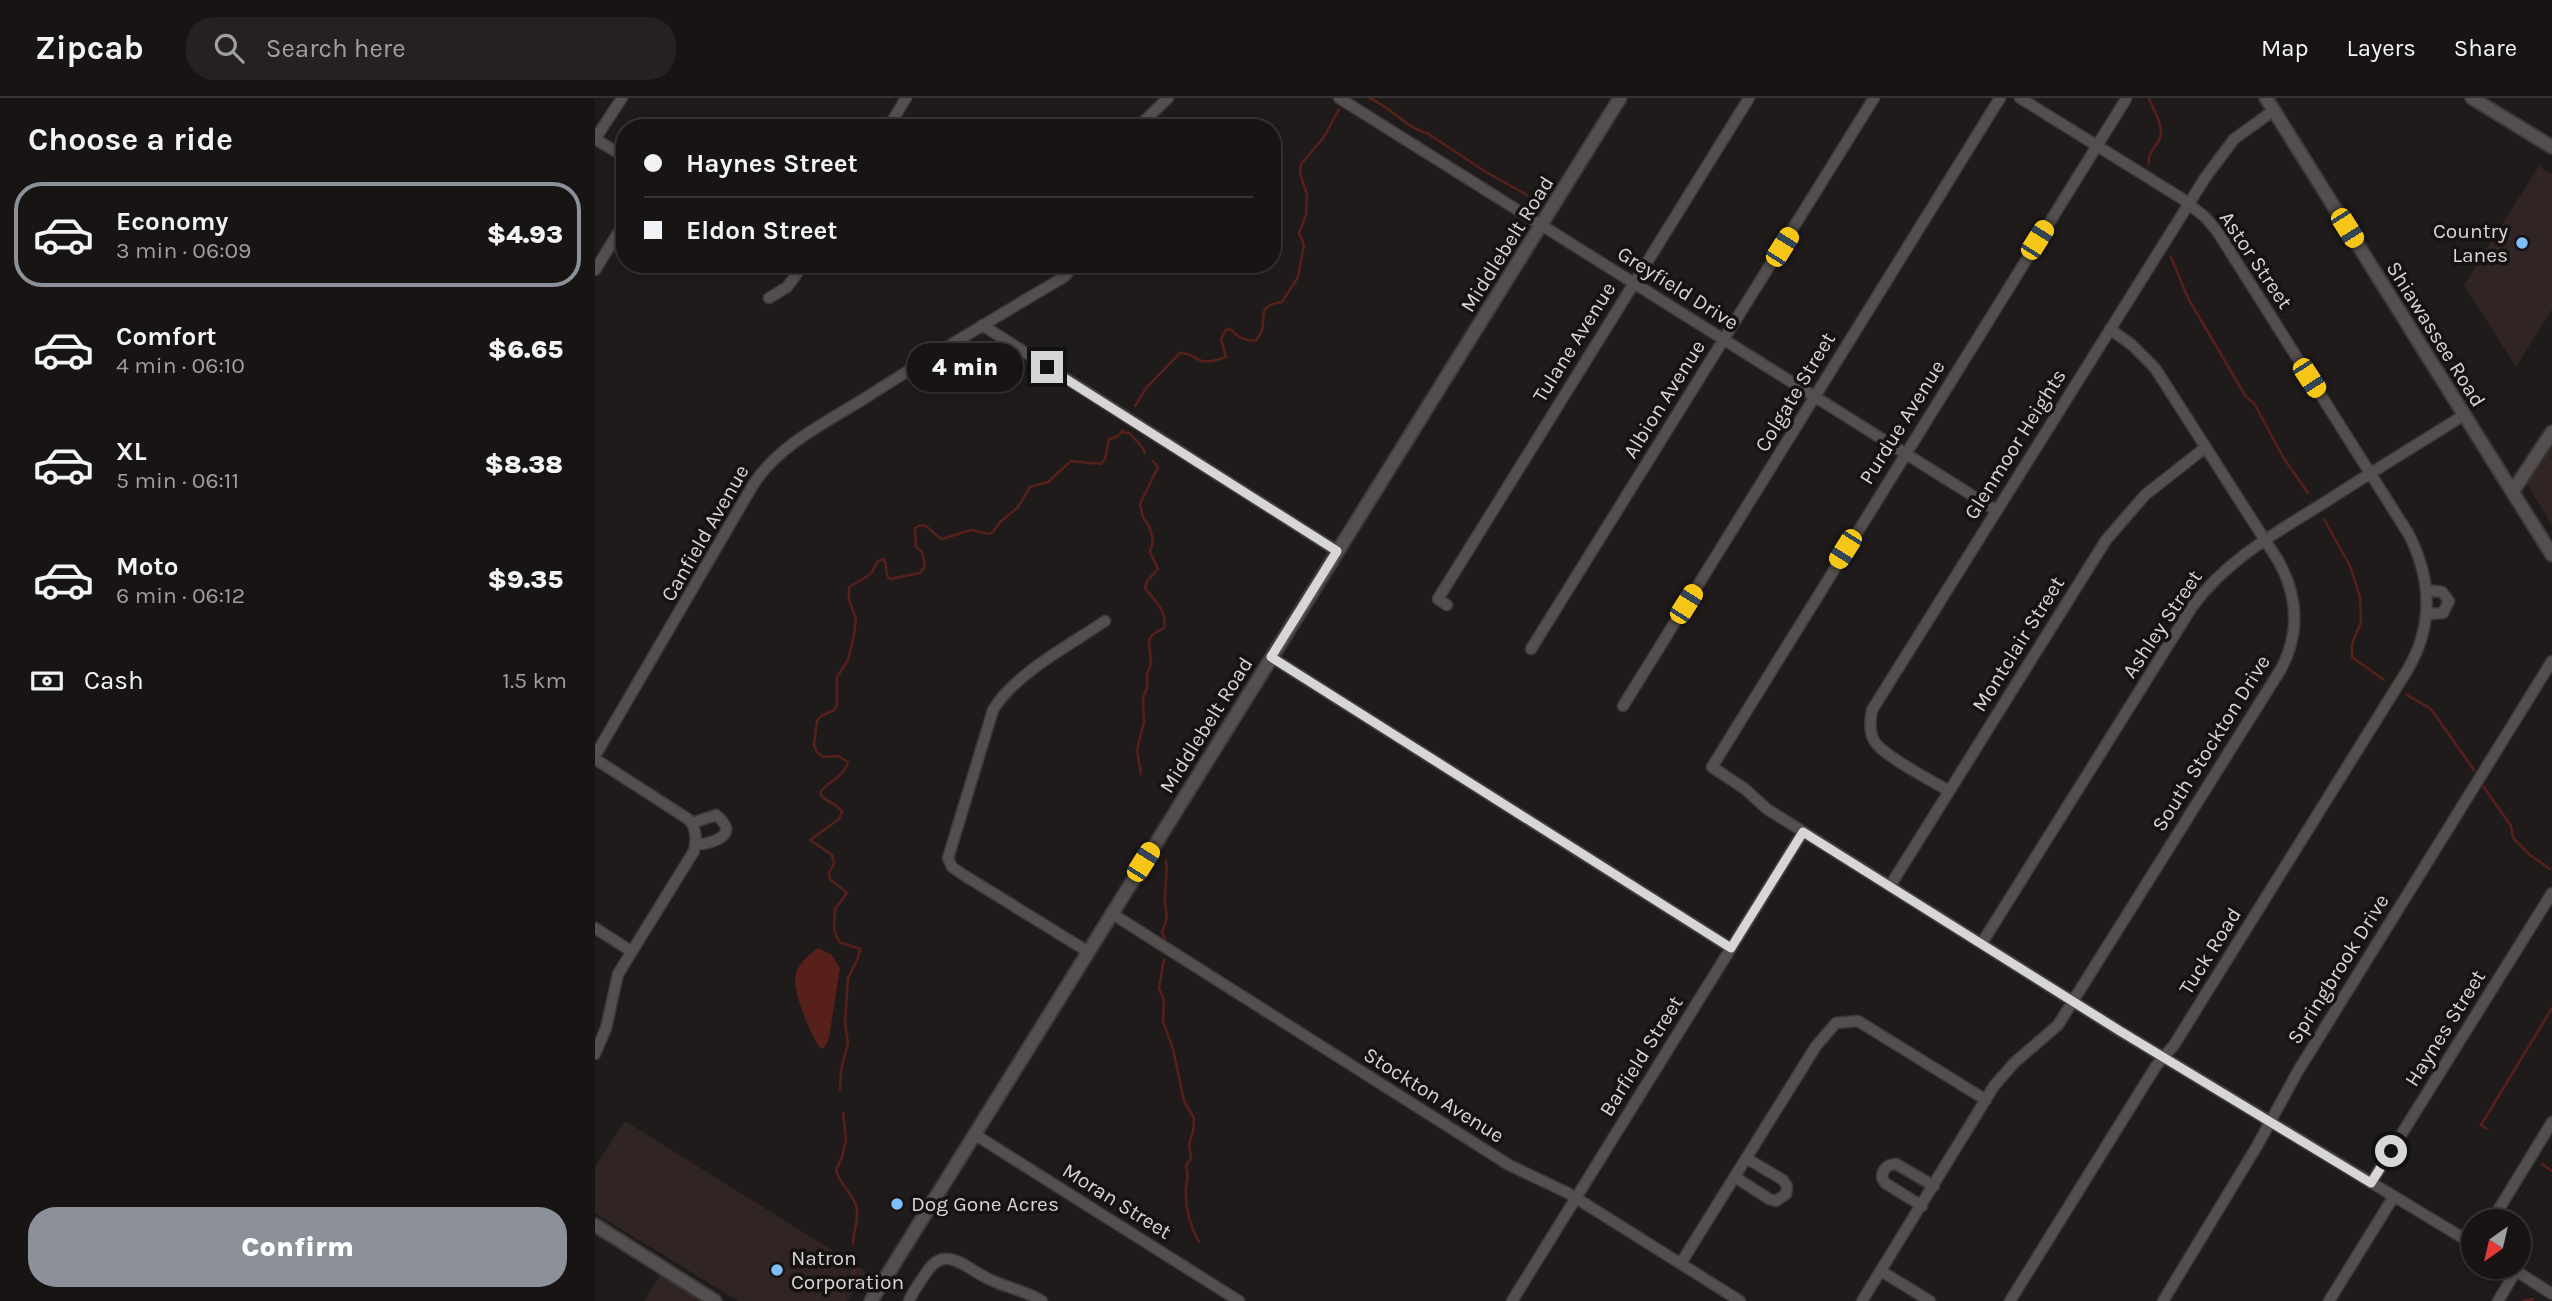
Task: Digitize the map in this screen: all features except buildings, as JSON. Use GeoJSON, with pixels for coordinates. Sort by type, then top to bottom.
{"type":"FeatureCollection","features":[{"type":"Feature","properties":{"kind":"street"},"geometry":{"type":"LineString","coordinates":[[616,152],[595,139],[622,98]]}},
{"type":"Feature","properties":{"kind":"street"},"geometry":{"type":"LineString","coordinates":[[893,119],[906,98]]}},
{"type":"Feature","properties":{"kind":"street"},"geometry":{"type":"LineString","coordinates":[[1146,119],[1168,98]]}},
{"type":"Feature","properties":{"kind":"street","name":"Greyfield Drive"},"geometry":{"type":"LineString","coordinates":[[1339,98],[1997,511]]}},
{"type":"Feature","properties":{"kind":"street","name":"Middlebelt Road"},"geometry":{"type":"LineString","coordinates":[[871,1301],[1620,98]]}},
{"type":"Feature","properties":{"kind":"street","name":"Tulane Avenue"},"geometry":{"type":"LineString","coordinates":[[1447,605],[1438,599],[1749,98]]}},
{"type":"Feature","properties":{"kind":"street","name":"Albion Avenue"},"geometry":{"type":"LineString","coordinates":[[1531,649],[1874,98]]}},
{"type":"Feature","properties":{"kind":"street","name":"Colgate Street"},"geometry":{"type":"LineString","coordinates":[[1623,706],[2000,98]]}},
{"type":"Feature","properties":{"kind":"street","name":"Astor Street"},"geometry":{"type":"LineString","coordinates":[[2019,98],[2189,204],[2205,217],[2224,240],[2371,474]]}},
{"type":"Feature","properties":{"kind":"street","name":"Shiawassee Road"},"geometry":{"type":"LineString","coordinates":[[2266,98],[2552,555]]}},
{"type":"Feature","properties":{"kind":"street"},"geometry":{"type":"LineString","coordinates":[[2472,98],[2552,148]]}},
{"type":"Feature","properties":{"kind":"street","name":"Purdue Avenue"},"geometry":{"type":"LineString","coordinates":[[1803,832],[1767,809],[1745,789],[1712,767],[2126,99]]}},
{"type":"Feature","properties":{"kind":"street","name":"Glenmoor Heights"},"geometry":{"type":"LineString","coordinates":[[1949,792],[1875,743],[1870,720],[1878,700],[2212,168],[2234,139],[2273,111]]}},
{"type":"Feature","properties":{"kind":"street"},"geometry":{"type":"LineString","coordinates":[[595,270],[616,236]]}},
{"type":"Feature","properties":{"kind":"street"},"geometry":{"type":"LineString","coordinates":[[769,298],[787,287],[797,273]]}},
{"type":"Feature","properties":{"kind":"street","name":"Canfield Avenue"},"geometry":{"type":"LineString","coordinates":[[595,757],[753,485],[769,463],[800,439],[1068,273]]}},
{"type":"Feature","properties":{"kind":"street"},"geometry":{"type":"LineString","coordinates":[[982,325],[1337,551]]}},
{"type":"Feature","properties":{"kind":"street","name":"South Stockton Drive"},"geometry":{"type":"LineString","coordinates":[[1862,1301],[1986,1100],[2006,1072],[2058,1025],[2289,653],[2294,630],[2295,603],[2284,572],[2155,368],[2132,345],[2110,329]]}},
{"type":"Feature","properties":{"kind":"street","name":"Ashley Street"},"geometry":{"type":"LineString","coordinates":[[1982,943],[2192,607],[2223,571],[2265,540],[2464,415]]}},
{"type":"Feature","properties":{"kind":"street"},"geometry":{"type":"LineString","coordinates":[[2514,491],[2552,432]]}},
{"type":"Feature","properties":{"kind":"street","name":"Montclair Street"},"geometry":{"type":"LineString","coordinates":[[1890,886],[2077,585],[2119,523],[2145,495],[2206,447]]}},
{"type":"Feature","properties":{"kind":"street","name":"Tuck Road"},"geometry":{"type":"LineString","coordinates":[[2010,1301],[2409,669],[2424,634],[2428,614],[2421,559],[2371,474]]}},
{"type":"Feature","properties":{"kind":"street","name":"Tuck Road"},"geometry":{"type":"LineString","coordinates":[[2427,590],[2442,592],[2449,601],[2443,613],[2428,614]]}},
{"type":"Feature","properties":{"kind":"street"},"geometry":{"type":"LineString","coordinates":[[1087,951],[962,874],[952,867],[948,858],[993,710],[1002,695],[1023,677],[1105,621]]}},
{"type":"Feature","properties":{"kind":"street"},"geometry":{"type":"LineString","coordinates":[[1271,657],[1731,948]]}},
{"type":"Feature","properties":{"kind":"street","name":"Springbrook Drive"},"geometry":{"type":"LineString","coordinates":[[2163,1301],[2358,973],[2552,661]]}},
{"type":"Feature","properties":{"kind":"street"},"geometry":{"type":"LineString","coordinates":[[595,757],[692,823],[696,839],[694,851],[618,974],[606,1028],[595,1054]]}},
{"type":"Feature","properties":{"kind":"street"},"geometry":{"type":"LineString","coordinates":[[692,823],[716,815],[723,821],[726,830],[718,841],[696,839]]}},
{"type":"Feature","properties":{"kind":"street"},"geometry":{"type":"LineString","coordinates":[[1803,832],[2163,1057],[2461,1237]]}},
{"type":"Feature","properties":{"kind":"street","name":"Barfield Street"},"geometry":{"type":"LineString","coordinates":[[1512,1301],[1803,832]]}},
{"type":"Feature","properties":{"kind":"street","name":"Haynes Street"},"geometry":{"type":"LineString","coordinates":[[2371,1183],[2552,893]]}},
{"type":"Feature","properties":{"kind":"street","name":"Stockton Avenue"},"geometry":{"type":"LineString","coordinates":[[1111,913],[1509,1165],[1576,1198],[1741,1301]]}},
{"type":"Feature","properties":{"kind":"street"},"geometry":{"type":"LineString","coordinates":[[595,929],[631,951]]}},
{"type":"Feature","properties":{"kind":"street"},"geometry":{"type":"LineString","coordinates":[[1681,1263],[1816,1046],[1836,1023],[1859,1021],[1986,1100]]}},
{"type":"Feature","properties":{"kind":"street"},"geometry":{"type":"LineString","coordinates":[[2499,1209],[2552,1122]]}},
{"type":"Feature","properties":{"kind":"street","name":"Moran Street"},"geometry":{"type":"LineString","coordinates":[[974,1134],[1239,1301]]}},
{"type":"Feature","properties":{"kind":"street"},"geometry":{"type":"LineString","coordinates":[[1735,1177],[1769,1199],[1782,1199],[1786,1194],[1787,1186],[1783,1180],[1747,1158]]}},
{"type":"Feature","properties":{"kind":"street"},"geometry":{"type":"LineString","coordinates":[[1921,1206],[1885,1183],[1882,1174],[1884,1170],[1896,1164],[1934,1186]]}},
{"type":"Feature","properties":{"kind":"street"},"geometry":{"type":"LineString","coordinates":[[2329,1301],[2393,1196]]}},
{"type":"Feature","properties":{"kind":"street"},"geometry":{"type":"LineString","coordinates":[[595,1225],[715,1301]]}},
{"type":"Feature","properties":{"kind":"street"},"geometry":{"type":"LineString","coordinates":[[909,1301],[933,1262],[945,1258],[957,1261],[991,1280],[1033,1295],[1042,1301]]}},
{"type":"Feature","properties":{"kind":"street"},"geometry":{"type":"LineString","coordinates":[[1881,1272],[1930,1301]]}},
{"type":"Feature","properties":{"kind":"street"},"geometry":{"type":"LineString","coordinates":[[2498,1301],[2508,1279]]}},
{"type":"Feature","properties":{"kind":"street"},"geometry":{"type":"LineString","coordinates":[[2529,1279],[2552,1294]]}},
{"type":"Feature","properties":{"kind":"shaded area"},"geometry":{"type":"Polygon","coordinates":[[[2539,166],[2552,174],[2552,309],[2516,367],[2464,285],[2539,166]]]}},
{"type":"Feature","properties":{"kind":"shaded area"},"geometry":{"type":"Polygon","coordinates":[[[2552,442],[2552,525],[2526,483],[2552,442]]]}},
{"type":"Feature","properties":{"kind":"shaded area"},"geometry":{"type":"Polygon","coordinates":[[[818,948],[831,954],[840,968],[829,1038],[821,1049],[804,1015],[795,984],[800,965],[818,948]]]}},
{"type":"Feature","properties":{"kind":"shaded area"},"geometry":{"type":"Polygon","coordinates":[[[625,1121],[867,1272],[847,1301],[738,1301],[595,1213],[595,1167],[625,1121]]]}},
{"type":"Feature","properties":{"kind":"shaded area"},"geometry":{"type":"Polygon","coordinates":[[[661,1274],[699,1301],[644,1301],[661,1274]]]}},
{"type":"Feature","properties":{"kind":"waterway"},"geometry":{"type":"LineString","coordinates":[[1369,98],[1412,127],[1427,133],[1527,195]]}},
{"type":"Feature","properties":{"kind":"waterway"},"geometry":{"type":"LineString","coordinates":[[2149,98],[2161,133],[2149,156],[2149,164]]}},
{"type":"Feature","properties":{"kind":"waterway"},"geometry":{"type":"LineString","coordinates":[[1135,406],[1147,387],[1180,353],[1208,362],[1226,357],[1221,339],[1226,330],[1230,329],[1241,338],[1251,341],[1255,341],[1260,335],[1267,307],[1282,302],[1298,277],[1304,245],[1299,233],[1306,215],[1307,195],[1300,173],[1301,164],[1324,137],[1339,109]]}},
{"type":"Feature","properties":{"kind":"waterway"},"geometry":{"type":"LineString","coordinates":[[2171,257],[2188,298],[2246,397],[2254,403],[2283,457],[2308,493]]}},
{"type":"Feature","properties":{"kind":"waterway"},"geometry":{"type":"LineString","coordinates":[[840,1090],[841,1070],[848,1043],[845,1023],[848,978],[860,949],[839,942],[834,930],[835,909],[847,893],[830,879],[829,873],[834,864],[832,855],[810,840],[839,819],[842,812],[820,793],[843,772],[848,762],[838,756],[823,757],[814,745],[817,721],[837,705],[837,677],[848,660],[854,635],[856,619],[849,600],[849,587],[871,574],[877,562],[883,559],[890,579],[920,573],[925,566],[922,552],[916,547],[915,528],[919,526],[926,526],[942,539],[971,530],[989,534],[993,532],[1000,522],[1018,507],[1030,487],[1048,482],[1071,461],[1101,464],[1105,459],[1109,439],[1118,436],[1123,430]]}},
{"type":"Feature","properties":{"kind":"waterway"},"geometry":{"type":"LineString","coordinates":[[1122,432],[1129,433],[1145,453]]}},
{"type":"Feature","properties":{"kind":"waterway"},"geometry":{"type":"LineString","coordinates":[[1141,774],[1137,750],[1144,722],[1143,698],[1151,664],[1149,640],[1153,634],[1164,628],[1165,622],[1160,607],[1145,588],[1147,581],[1158,569],[1150,552],[1153,541],[1150,528],[1143,517],[1140,504],[1158,467],[1153,461]]}},
{"type":"Feature","properties":{"kind":"waterway"},"geometry":{"type":"LineString","coordinates":[[2324,519],[2350,566],[2360,597],[2361,622],[2352,644],[2352,657],[2384,680]]}},
{"type":"Feature","properties":{"kind":"waterway"},"geometry":{"type":"LineString","coordinates":[[2407,695],[2431,709],[2474,770]]}},
{"type":"Feature","properties":{"kind":"waterway"},"geometry":{"type":"LineString","coordinates":[[2483,786],[2511,826],[2513,838],[2530,855],[2550,869]]}},
{"type":"Feature","properties":{"kind":"waterway"},"geometry":{"type":"LineString","coordinates":[[1165,939],[1162,931],[1167,917],[1166,861]]}},
{"type":"Feature","properties":{"kind":"waterway"},"geometry":{"type":"LineString","coordinates":[[1164,960],[1159,988],[1164,1000],[1163,1021],[1173,1049],[1184,1101],[1194,1118],[1189,1144],[1191,1158],[1186,1166],[1186,1195],[1189,1216],[1199,1242]]}},
{"type":"Feature","properties":{"kind":"waterway"},"geometry":{"type":"LineString","coordinates":[[2487,1129],[2481,1125],[2552,1008]]}},
{"type":"Feature","properties":{"kind":"waterway"},"geometry":{"type":"LineString","coordinates":[[843,1113],[846,1140],[836,1170],[856,1205],[853,1244]]}},
{"type":"Feature","properties":{"kind":"waterway"},"geometry":{"type":"LineString","coordinates":[[2542,1164],[2552,1171]]}},
{"type":"Feature","properties":{"kind":"waterway"},"geometry":{"type":"LineString","coordinates":[[854,1259],[854,1287]]}},
{"type":"Feature","properties":{"kind":"waterway"},"geometry":{"type":"LineString","coordinates":[[2524,1301],[2533,1299]]}},
{"type":"Feature","properties":{"kind":"place","name":"Country Lanes"},"geometry":{"type":"Point","coordinates":[2522,243]}},
{"type":"Feature","properties":{"kind":"place","name":"Dog Gone Acres"},"geometry":{"type":"Point","coordinates":[897,1204]}},
{"type":"Feature","properties":{"kind":"place","name":"Natron Corporation"},"geometry":{"type":"Point","coordinates":[777,1270]}},
{"type":"Feature","properties":{"kind":"route"},"geometry":{"type":"LineString","coordinates":[[1047,367],[1337,551],[1271,657],[1731,948],[1803,832],[2120,1031],[2371,1183],[2391,1151]]}}]}
